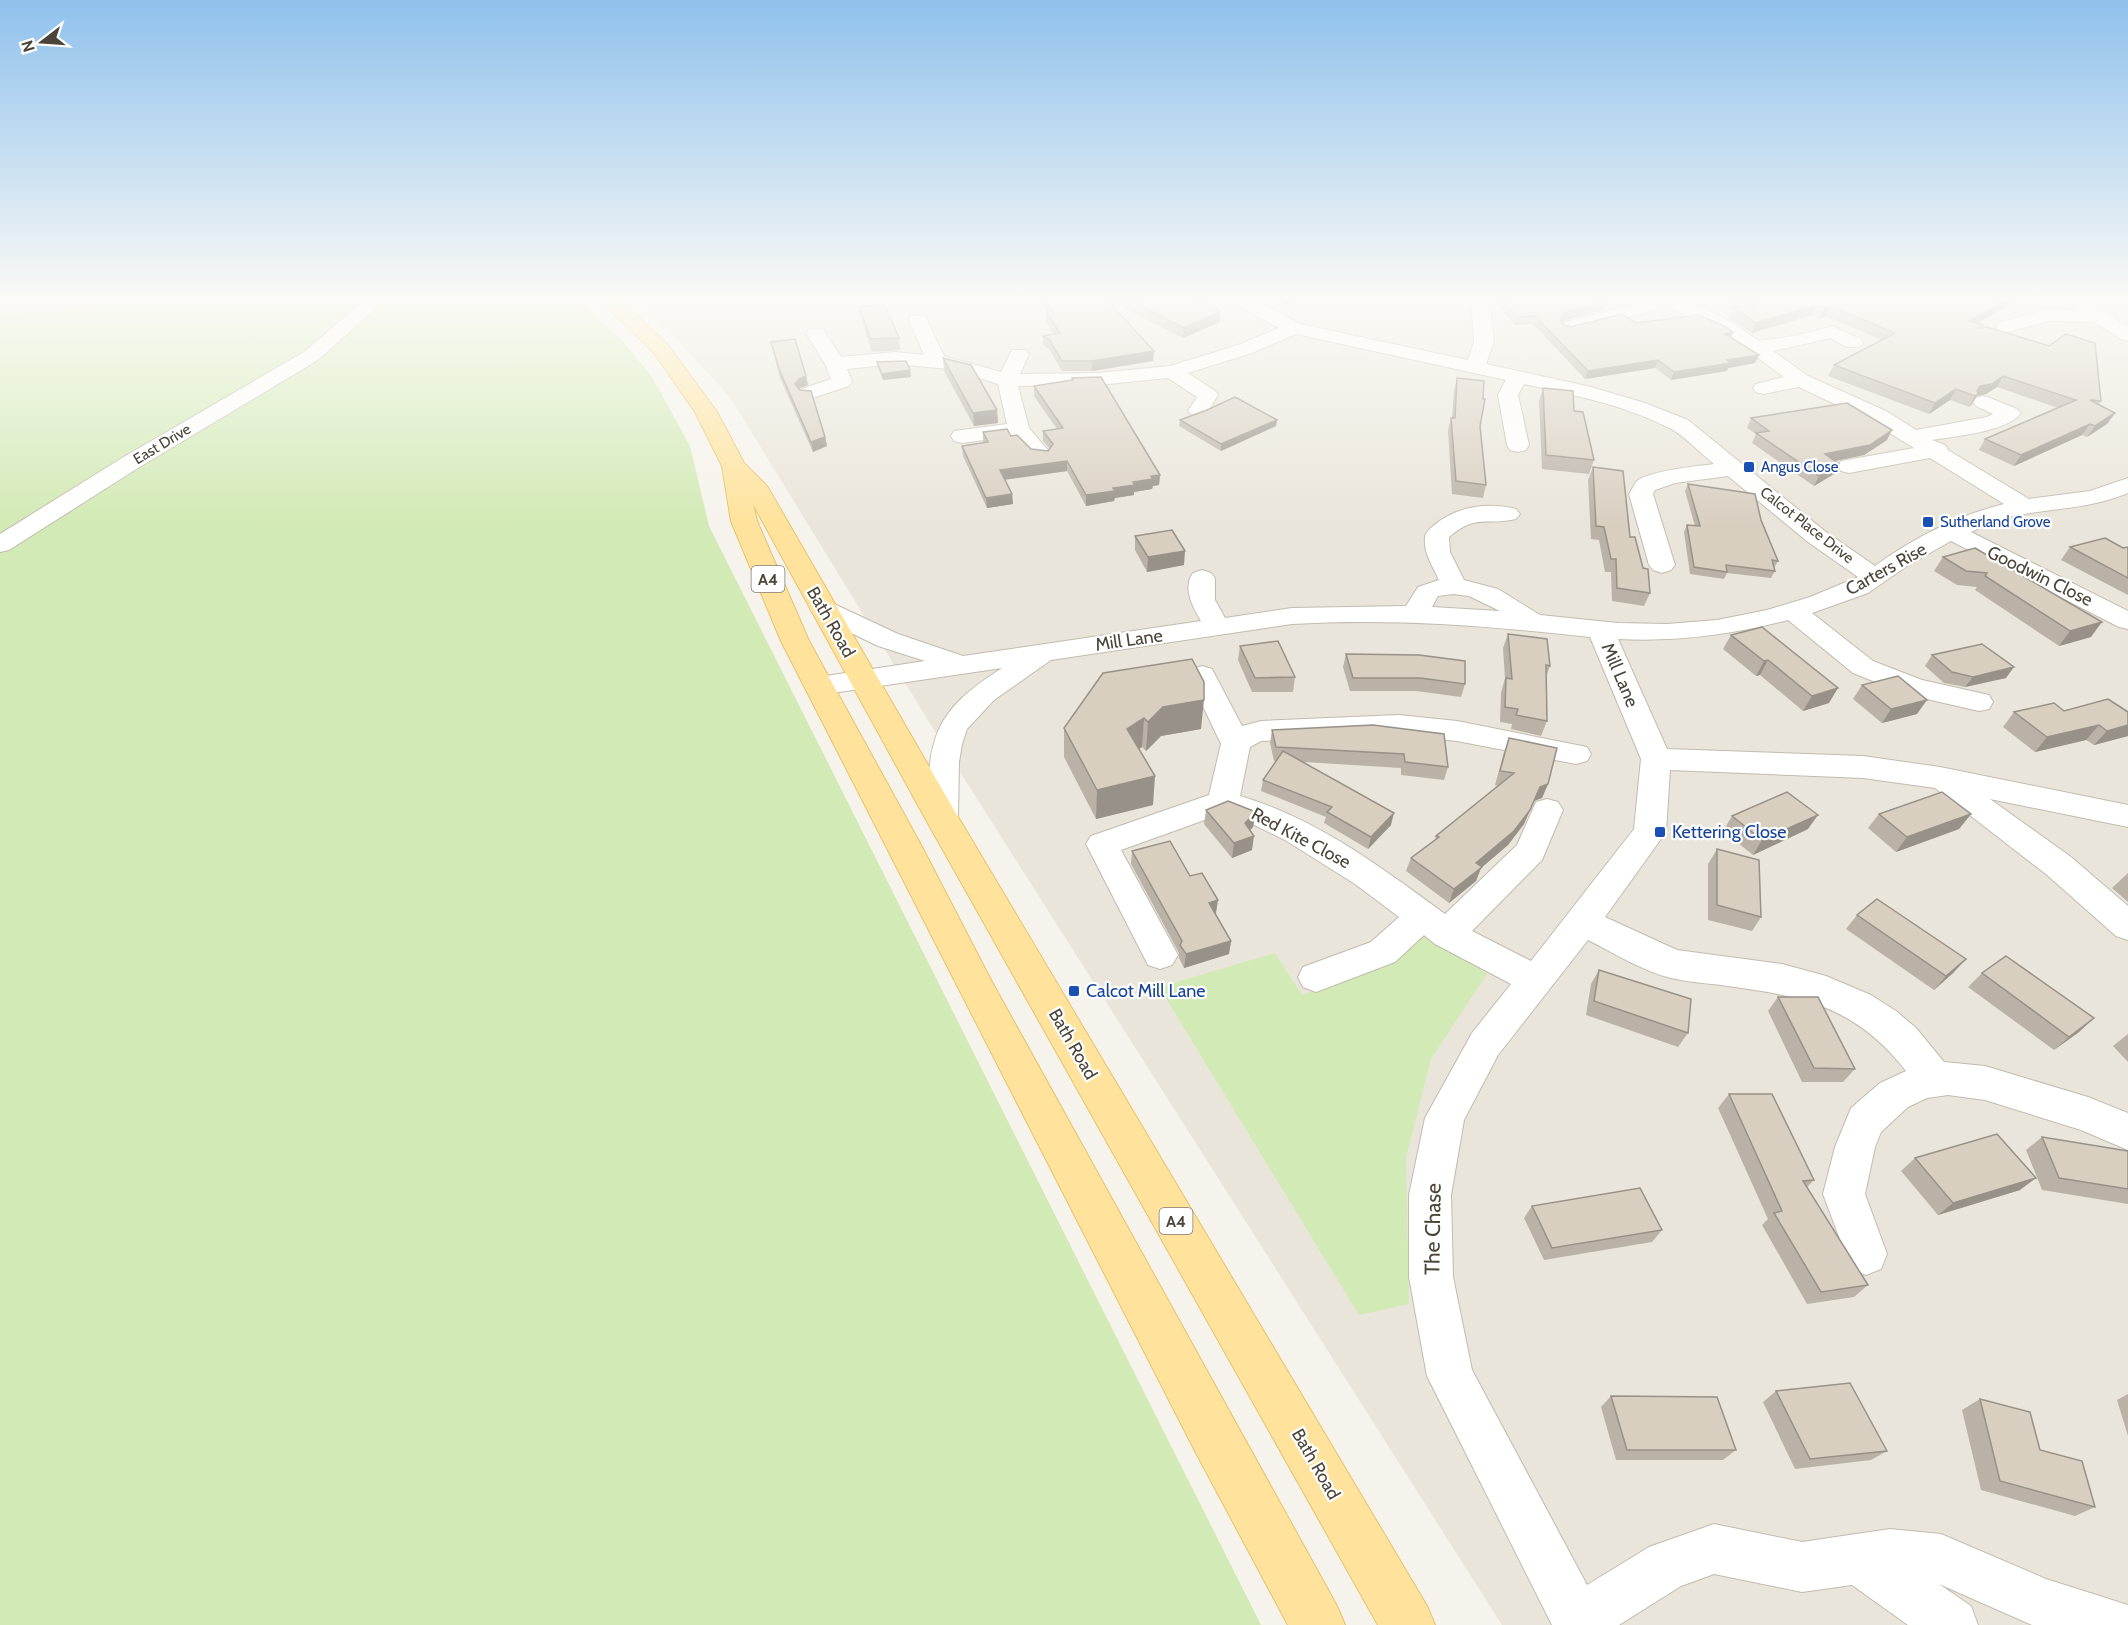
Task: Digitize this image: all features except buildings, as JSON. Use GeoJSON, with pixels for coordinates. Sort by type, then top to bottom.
{"type":"FeatureCollection","features":[{"type":"Feature","properties":{"kind":"main road","name":"Bath Road"},"geometry":{"type":"LineString","coordinates":[[678,373],[706,412],[734,466],[744,521],[795,641],[841,682],[942,818],[1408,1625]]}},
{"type":"Feature","properties":{"kind":"main road","name":"Bath Road"},"geometry":{"type":"LineString","coordinates":[[734,466],[755,486],[823,609],[841,682],[904,845],[984,1003],[1318,1625]]}},
{"type":"Feature","properties":{"kind":"street","name":"East Drive"},"geometry":{"type":"LineString","coordinates":[[0,545],[130,463],[283,373]]}},
{"type":"Feature","properties":{"kind":"street"},"geometry":{"type":"LineString","coordinates":[[809,393],[842,382],[838,373]]}},
{"type":"Feature","properties":{"kind":"street"},"geometry":{"type":"LineString","coordinates":[[984,373],[1007,380],[1098,379],[1163,373]]}},
{"type":"Feature","properties":{"kind":"street"},"geometry":{"type":"LineString","coordinates":[[1010,373],[1007,380],[1019,429],[1040,454]]}},
{"type":"Feature","properties":{"kind":"street"},"geometry":{"type":"LineString","coordinates":[[1173,373],[1208,395],[1199,411]]}},
{"type":"Feature","properties":{"kind":"street","name":"Calcot Place Drive"},"geometry":{"type":"LineString","coordinates":[[1497,373],[1584,391],[1638,407],[1680,425],[1817,537],[1875,578]]}},
{"type":"Feature","properties":{"kind":"street"},"geometry":{"type":"LineString","coordinates":[[1791,373],[1801,380],[1878,416],[1916,437],[2024,506]]}},
{"type":"Feature","properties":{"kind":"street"},"geometry":{"type":"LineString","coordinates":[[1517,378],[1508,394],[1518,445]]}},
{"type":"Feature","properties":{"kind":"street"},"geometry":{"type":"LineString","coordinates":[[1763,388],[1801,380]]}},
{"type":"Feature","properties":{"kind":"street"},"geometry":{"type":"LineString","coordinates":[[1916,437],[1993,422],[2010,413],[1983,402]]}},
{"type":"Feature","properties":{"kind":"street"},"geometry":{"type":"LineString","coordinates":[[962,436],[1019,429]]}},
{"type":"Feature","properties":{"kind":"street"},"geometry":{"type":"LineString","coordinates":[[1849,466],[1936,450]]}},
{"type":"Feature","properties":{"kind":"street"},"geometry":{"type":"LineString","coordinates":[[1662,565],[1641,494],[1646,485],[1672,477],[1733,468]]}},
{"type":"Feature","properties":{"kind":"street","name":"Carters Rise"},"geometry":{"type":"LineString","coordinates":[[1601,632],[1661,633],[1716,628],[1792,610],[1852,590],[1875,578],[1899,561],[1985,517],[2024,506],[2098,498],[2128,485]]}},
{"type":"Feature","properties":{"kind":"street"},"geometry":{"type":"LineString","coordinates":[[1454,585],[1438,552],[1437,535],[1454,520],[1484,512],[1508,514]]}},
{"type":"Feature","properties":{"kind":"street","name":"Goodwin Close"},"geometry":{"type":"LineString","coordinates":[[1952,532],[2128,621]]}},
{"type":"Feature","properties":{"kind":"street"},"geometry":{"type":"LineString","coordinates":[[1202,578],[1202,600],[1217,627]]}},
{"type":"Feature","properties":{"kind":"street"},"geometry":{"type":"LineString","coordinates":[[1417,613],[1423,597],[1429,590],[1454,585],[1488,592],[1513,606],[1534,623]]}},
{"type":"Feature","properties":{"kind":"street","name":"Mill Lane"},"geometry":{"type":"LineString","coordinates":[[823,609],[888,640],[961,664]]}},
{"type":"Feature","properties":{"kind":"street"},"geometry":{"type":"LineString","coordinates":[[1792,610],[1863,667],[1915,688],[1979,702]]}},
{"type":"Feature","properties":{"kind":"street","name":"Mill Lane"},"geometry":{"type":"LineString","coordinates":[[841,682],[1292,616],[1347,612],[1417,613],[1534,623],[1601,632],[1656,759]]}},
{"type":"Feature","properties":{"kind":"street","name":"Mill Lane"},"geometry":{"type":"LineString","coordinates":[[942,818],[944,762],[954,727],[976,699],[1047,651]]}},
{"type":"Feature","properties":{"kind":"street"},"geometry":{"type":"LineString","coordinates":[[1836,673],[1863,667]]}},
{"type":"Feature","properties":{"kind":"street"},"geometry":{"type":"LineString","coordinates":[[1202,675],[1236,744]]}},
{"type":"Feature","properties":{"kind":"street"},"geometry":{"type":"LineString","coordinates":[[1160,955],[1102,844],[1223,802],[1236,744],[1245,735],[1261,731],[1399,725],[1457,731],[1576,754]]}},
{"type":"Feature","properties":{"kind":"street"},"geometry":{"type":"LineString","coordinates":[[1656,759],[1863,767],[1940,778],[2128,816]]}},
{"type":"Feature","properties":{"kind":"street","name":"The Chase"},"geometry":{"type":"LineString","coordinates":[[1578,1623],[1450,1376],[1431,1277],[1430,1195],[1445,1118],[1485,1044],[1650,832],[1656,759]]}},
{"type":"Feature","properties":{"kind":"street"},"geometry":{"type":"LineString","coordinates":[[1940,778],[2059,866],[2128,926]]}},
{"type":"Feature","properties":{"kind":"street","name":"Red Kite Close"},"geometry":{"type":"LineString","coordinates":[[1223,802],[1253,811],[1296,832],[1367,875],[1434,926],[1536,980]]}},
{"type":"Feature","properties":{"kind":"street"},"geometry":{"type":"LineString","coordinates":[[1316,977],[1383,952],[1434,926],[1531,851],[1547,810]]}},
{"type":"Feature","properties":{"kind":"street"},"geometry":{"type":"LineString","coordinates":[[1582,922],[1672,964],[1782,979],[1813,986],[1858,1006],[1883,1022],[1903,1039],[1935,1080]]}},
{"type":"Feature","properties":{"kind":"street"},"geometry":{"type":"LineString","coordinates":[[1866,1254],[1844,1194],[1855,1147],[1865,1121],[1894,1095],[1922,1082],[1948,1078],[1985,1083],[2088,1115],[2128,1132]]}},
{"type":"Feature","properties":{"kind":"street"},"geometry":{"type":"LineString","coordinates":[[1578,1623],[1667,1565],[1714,1549],[1802,1567],[1890,1554],[1941,1559],[2044,1604],[2114,1625]]}},
{"type":"Feature","properties":{"kind":"street"},"geometry":{"type":"LineString","coordinates":[[1859,1559],[1952,1625]]}},
{"type":"Feature","properties":{"kind":"shaded area"},"geometry":{"type":"Polygon","coordinates":[[[708,373],[2128,373],[2128,1625],[1502,1625],[953,761],[730,397],[708,373]]]}},
{"type":"Feature","properties":{"kind":"green space"},"geometry":{"type":"Polygon","coordinates":[[[0,373],[649,373],[690,446],[709,526],[1261,1625],[0,1625],[0,373]]]}},
{"type":"Feature","properties":{"kind":"green space"},"geometry":{"type":"Polygon","coordinates":[[[1426,934],[1487,974],[1431,1059],[1406,1158],[1409,1304],[1359,1315],[1159,987],[1275,953],[1302,995],[1379,968],[1426,934]]]}},
{"type":"Feature","properties":{"kind":"place","name":"Angus Close"},"geometry":{"type":"Point","coordinates":[1749,467]}},
{"type":"Feature","properties":{"kind":"place","name":"Sutherland Grove"},"geometry":{"type":"Point","coordinates":[1928,522]}},
{"type":"Feature","properties":{"kind":"place","name":"Kettering Close"},"geometry":{"type":"Point","coordinates":[1660,832]}},
{"type":"Feature","properties":{"kind":"place","name":"Calcot Mill Lane"},"geometry":{"type":"Point","coordinates":[1074,991]}}]}
